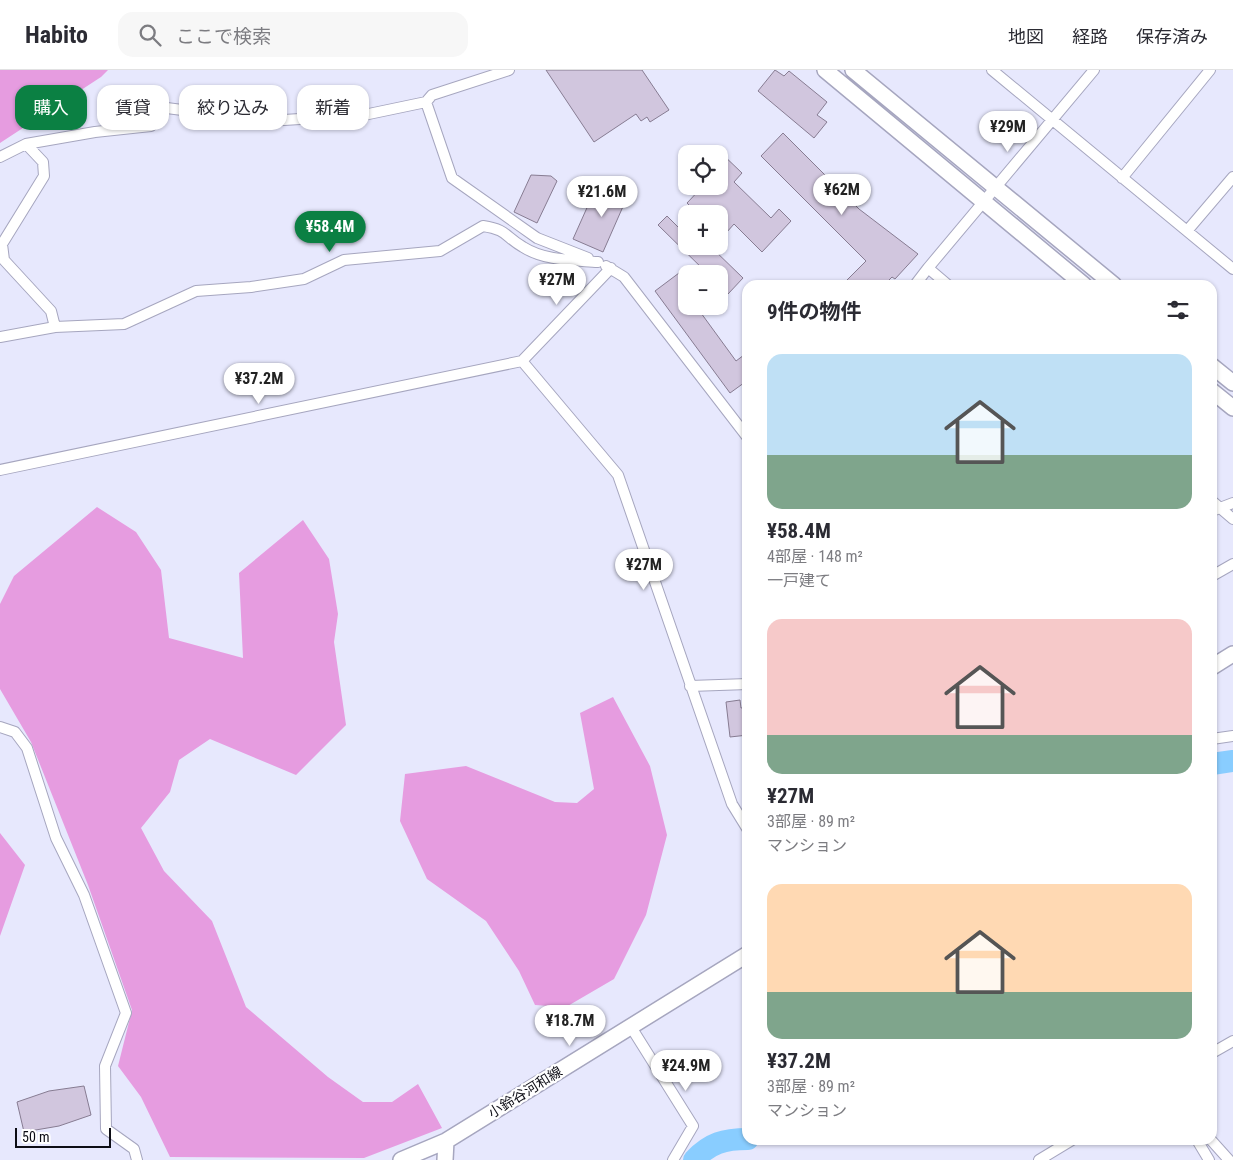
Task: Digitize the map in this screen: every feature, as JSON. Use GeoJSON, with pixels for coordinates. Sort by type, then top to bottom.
{"type":"FeatureCollection","features":[{"type":"Feature","properties":{"kind":"street"},"geometry":{"type":"LineString","coordinates":[[0,158],[26,144],[95,132],[151,126],[159,107],[268,121],[364,115],[426,102],[432,95],[509,70]]}},
{"type":"Feature","properties":{"kind":"street"},"geometry":{"type":"LineString","coordinates":[[825,70],[1078,280]]}},
{"type":"Feature","properties":{"kind":"street"},"geometry":{"type":"LineString","coordinates":[[853,70],[1108,280]]}},
{"type":"Feature","properties":{"kind":"street"},"geometry":{"type":"LineString","coordinates":[[992,70],[1233,269]]}},
{"type":"Feature","properties":{"kind":"street"},"geometry":{"type":"LineString","coordinates":[[919,280],[1094,70]]}},
{"type":"Feature","properties":{"kind":"street"},"geometry":{"type":"LineString","coordinates":[[1122,178],[1210,70]]}},
{"type":"Feature","properties":{"kind":"street"},"geometry":{"type":"LineString","coordinates":[[426,102],[452,178],[537,238],[598,262],[624,277],[742,430]]}},
{"type":"Feature","properties":{"kind":"street"},"geometry":{"type":"LineString","coordinates":[[26,144],[43,162],[44,176],[2,244],[4,260],[51,311],[55,327]]}},
{"type":"Feature","properties":{"kind":"street"},"geometry":{"type":"LineString","coordinates":[[1187,232],[1233,177]]}},
{"type":"Feature","properties":{"kind":"street"},"geometry":{"type":"LineString","coordinates":[[0,337],[55,327],[124,324],[196,291],[251,287],[304,279],[344,260],[440,251],[483,226],[501,229],[523,248],[548,258],[598,262]]}},
{"type":"Feature","properties":{"kind":"street"},"geometry":{"type":"LineString","coordinates":[[0,470],[522,361],[610,268]]}},
{"type":"Feature","properties":{"kind":"street"},"geometry":{"type":"LineString","coordinates":[[928,268],[942,280]]}},
{"type":"Feature","properties":{"kind":"street"},"geometry":{"type":"LineString","coordinates":[[522,361],[618,476],[732,804],[742,820]]}},
{"type":"Feature","properties":{"kind":"street"},"geometry":{"type":"LineString","coordinates":[[1217,370],[1233,383]]}},
{"type":"Feature","properties":{"kind":"street"},"geometry":{"type":"LineString","coordinates":[[1217,395],[1233,408]]}},
{"type":"Feature","properties":{"kind":"street"},"geometry":{"type":"LineString","coordinates":[[1217,510],[1233,503]]}},
{"type":"Feature","properties":{"kind":"street"},"geometry":{"type":"LineString","coordinates":[[1217,510],[1233,519]]}},
{"type":"Feature","properties":{"kind":"street"},"geometry":{"type":"LineString","coordinates":[[1217,573],[1233,564]]}},
{"type":"Feature","properties":{"kind":"street"},"geometry":{"type":"LineString","coordinates":[[1217,664],[1233,654]]}},
{"type":"Feature","properties":{"kind":"street"},"geometry":{"type":"LineString","coordinates":[[690,686],[742,684]]}},
{"type":"Feature","properties":{"kind":"street"},"geometry":{"type":"LineString","coordinates":[[0,726],[15,732],[26,748],[56,838],[84,895],[126,1013],[105,1066],[106,1129],[134,1149],[137,1160]]}},
{"type":"Feature","properties":{"kind":"street"},"geometry":{"type":"LineString","coordinates":[[1217,738],[1233,736]]}},
{"type":"Feature","properties":{"kind":"street","name":"小鈴谷河和線"},"geometry":{"type":"LineString","coordinates":[[402,1160],[446,1141],[742,958]]}},
{"type":"Feature","properties":{"kind":"street"},"geometry":{"type":"LineString","coordinates":[[631,1027],[693,1126],[673,1160]]}},
{"type":"Feature","properties":{"kind":"street"},"geometry":{"type":"LineString","coordinates":[[1217,1051],[1233,1041]]}},
{"type":"Feature","properties":{"kind":"street"},"geometry":{"type":"LineString","coordinates":[[445,1160],[446,1141]]}},
{"type":"Feature","properties":{"kind":"street"},"geometry":{"type":"LineString","coordinates":[[1040,1160],[1064,1145]]}},
{"type":"Feature","properties":{"kind":"street"},"geometry":{"type":"LineString","coordinates":[[1200,1145],[1209,1160]]}},
{"type":"Feature","properties":{"kind":"street"},"geometry":{"type":"LineString","coordinates":[[1216,1145],[1229,1160]]}},
{"type":"Feature","properties":{"kind":"shaded area"},"geometry":{"type":"Polygon","coordinates":[[[0,70],[108,70],[87,86],[15,85],[15,130],[20,130],[0,143],[0,70]]]}},
{"type":"Feature","properties":{"kind":"shaded area"},"geometry":{"type":"Polygon","coordinates":[[[97,507],[136,532],[161,570],[169,638],[243,658],[239,573],[303,520],[329,559],[338,614],[334,642],[346,725],[296,775],[210,739],[179,760],[170,792],[141,828],[164,871],[212,921],[246,1007],[328,1077],[363,1102],[392,1102],[418,1084],[442,1128],[364,1158],[170,1157],[141,1097],[118,1066],[132,1010],[88,885],[31,742],[0,689],[0,604],[14,576],[97,507]]]}},
{"type":"Feature","properties":{"kind":"shaded area"},"geometry":{"type":"Polygon","coordinates":[[[613,697],[650,766],[667,835],[646,915],[614,979],[566,1007],[535,1005],[519,971],[486,921],[427,879],[400,821],[405,774],[466,766],[555,802],[577,803],[594,789],[580,713],[613,697]]]}},
{"type":"Feature","properties":{"kind":"shaded area"},"geometry":{"type":"Polygon","coordinates":[[[0,833],[25,865],[0,936],[0,833]]]}},
{"type":"Feature","properties":{"kind":"building"},"geometry":{"type":"Polygon","coordinates":[[[546,70],[642,70],[669,110],[650,122],[647,117],[641,121],[636,114],[594,142],[546,70]]]}},
{"type":"Feature","properties":{"kind":"building"},"geometry":{"type":"Polygon","coordinates":[[[775,70],[784,76],[789,71],[827,102],[817,115],[827,122],[814,138],[758,91],[775,70]]]}},
{"type":"Feature","properties":{"kind":"building"},"geometry":{"type":"Polygon","coordinates":[[[783,133],[859,209],[918,254],[895,279],[892,277],[889,280],[847,280],[866,261],[761,156],[783,133]]]}},
{"type":"Feature","properties":{"kind":"building"},"geometry":{"type":"Polygon","coordinates":[[[728,160],[742,173],[734,182],[771,218],[779,209],[791,221],[762,252],[734,224],[728,231],[728,205],[689,205],[687,203],[695,195],[728,195],[728,160]]]}},
{"type":"Feature","properties":{"kind":"building"},"geometry":{"type":"Polygon","coordinates":[[[531,175],[551,176],[557,181],[537,223],[514,212],[531,175]]]}},
{"type":"Feature","properties":{"kind":"building"},"geometry":{"type":"Polygon","coordinates":[[[619,180],[632,186],[603,252],[573,239],[594,192],[611,199],[619,180]]]}},
{"type":"Feature","properties":{"kind":"building"},"geometry":{"type":"Polygon","coordinates":[[[667,216],[678,227],[678,245],[658,225],[667,216]]]}},
{"type":"Feature","properties":{"kind":"building"},"geometry":{"type":"Polygon","coordinates":[[[689,255],[719,255],[743,278],[728,294],[728,265],[699,265],[689,255]]]}},
{"type":"Feature","properties":{"kind":"building"},"geometry":{"type":"Polygon","coordinates":[[[678,274],[678,315],[702,315],[736,361],[742,356],[742,384],[730,393],[655,291],[678,274]]]}},
{"type":"Feature","properties":{"kind":"building"},"geometry":{"type":"Polygon","coordinates":[[[740,700],[742,708],[742,736],[730,737],[726,702],[740,700]]]}},
{"type":"Feature","properties":{"kind":"building"},"geometry":{"type":"Polygon","coordinates":[[[84,1086],[91,1115],[59,1126],[24,1132],[17,1102],[49,1091],[84,1086]]]}},
{"type":"Feature","properties":{"kind":"waterway"},"geometry":{"type":"LineString","coordinates":[[1217,763],[1233,761]]}},
{"type":"Feature","properties":{"kind":"waterway"},"geometry":{"type":"LineString","coordinates":[[694,1160],[718,1143],[742,1139]]}}]}
